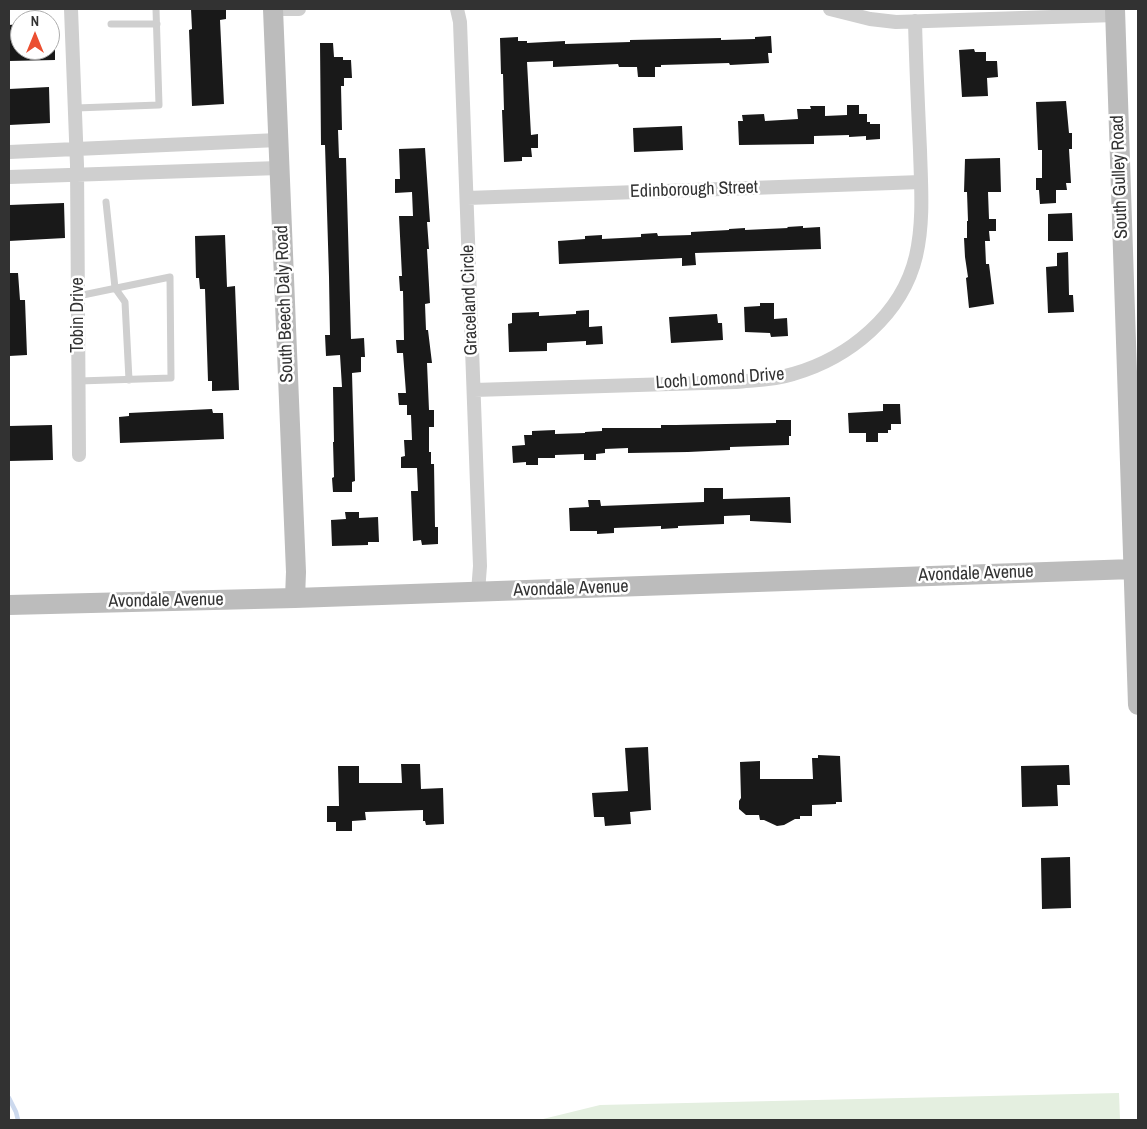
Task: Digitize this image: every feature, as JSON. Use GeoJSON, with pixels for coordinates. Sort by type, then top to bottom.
{"type":"FeatureCollection","features":[{"type":"Feature","properties":{"kind":"street","name":"Tobin Drive"},"geometry":{"type":"LineString","coordinates":[[71,9],[77,150],[79,455]]}},
{"type":"Feature","properties":{"kind":"street"},"geometry":{"type":"LineString","coordinates":[[272,9],[299,9]]}},
{"type":"Feature","properties":{"kind":"street","name":"South Beech Daly Road"},"geometry":{"type":"LineString","coordinates":[[272,9],[296,572],[294,598]]}},
{"type":"Feature","properties":{"kind":"street","name":"Graceland Circle"},"geometry":{"type":"LineString","coordinates":[[457,9],[460,22],[474,390],[480,566],[478,592]]}},
{"type":"Feature","properties":{"kind":"street"},"geometry":{"type":"LineString","coordinates":[[830,9],[870,19],[896,22],[1115,12]]}},
{"type":"Feature","properties":{"kind":"street","name":"South Gulley Road"},"geometry":{"type":"LineString","coordinates":[[1115,12],[1135,556],[1138,705]]}},
{"type":"Feature","properties":{"kind":"street","name":"Loch Lomond Drive"},"geometry":{"type":"LineString","coordinates":[[474,390],[736,382],[772,379],[807,370],[836,356],[871,330],[894,305],[915,259],[921,226],[916,21]]}},
{"type":"Feature","properties":{"kind":"street"},"geometry":{"type":"LineString","coordinates":[[9,152],[278,140]]}},
{"type":"Feature","properties":{"kind":"street"},"geometry":{"type":"LineString","coordinates":[[9,177],[279,168]]}},
{"type":"Feature","properties":{"kind":"street","name":"Edinborough Street"},"geometry":{"type":"LineString","coordinates":[[467,198],[921,182]]}},
{"type":"Feature","properties":{"kind":"street","name":"Avondale Avenue"},"geometry":{"type":"LineString","coordinates":[[9,605],[478,592],[1135,556]]}},
{"type":"Feature","properties":{"kind":"lane"},"geometry":{"type":"LineString","coordinates":[[76,108],[159,105],[156,9]]}},
{"type":"Feature","properties":{"kind":"lane"},"geometry":{"type":"LineString","coordinates":[[111,24],[157,24]]}},
{"type":"Feature","properties":{"kind":"lane"},"geometry":{"type":"LineString","coordinates":[[106,202],[116,288],[124,302],[129,380]]}},
{"type":"Feature","properties":{"kind":"lane"},"geometry":{"type":"LineString","coordinates":[[78,296],[170,277],[172,378],[79,381]]}},
{"type":"Feature","properties":{"kind":"green space"},"geometry":{"type":"Polygon","coordinates":[[[1119,1093],[1120,1120],[539,1120],[600,1105],[1119,1093]]]}},
{"type":"Feature","properties":{"kind":"building"},"geometry":{"type":"Polygon","coordinates":[[[191,9],[226,9],[226,19],[220,20],[224,104],[192,106],[189,30],[192,29],[191,9]]]}},
{"type":"Feature","properties":{"kind":"building"},"geometry":{"type":"Polygon","coordinates":[[[9,25],[10,60],[55,60],[9,61],[9,25]]]}},
{"type":"Feature","properties":{"kind":"building"},"geometry":{"type":"Polygon","coordinates":[[[771,36],[772,53],[768,53],[769,63],[661,65],[661,67],[655,67],[655,77],[638,77],[637,67],[619,67],[618,64],[553,67],[553,61],[527,62],[531,135],[538,134],[538,148],[531,148],[532,157],[522,157],[522,161],[504,162],[503,74],[501,74],[500,38],[518,37],[518,41],[527,41],[527,43],[565,41],[565,44],[630,42],[630,40],[755,39],[755,37],[771,36]]]}},
{"type":"Feature","properties":{"kind":"building"},"geometry":{"type":"Polygon","coordinates":[[[320,43],[333,43],[334,57],[343,57],[343,60],[351,60],[352,78],[344,78],[344,86],[341,86],[342,130],[338,130],[339,158],[346,158],[351,339],[364,338],[365,357],[361,357],[361,372],[352,373],[355,481],[352,482],[352,492],[333,492],[332,478],[334,477],[333,387],[342,387],[340,355],[326,356],[325,335],[330,335],[329,277],[325,145],[321,145],[320,43]]]}},
{"type":"Feature","properties":{"kind":"building"},"geometry":{"type":"Polygon","coordinates":[[[974,49],[975,52],[986,52],[986,61],[997,61],[998,77],[987,78],[988,96],[962,97],[959,50],[974,49]]]}},
{"type":"Feature","properties":{"kind":"building"},"geometry":{"type":"Polygon","coordinates":[[[49,87],[50,123],[9,125],[9,89],[49,87]]]}},
{"type":"Feature","properties":{"kind":"building"},"geometry":{"type":"Polygon","coordinates":[[[1066,101],[1069,133],[1072,133],[1072,149],[1069,149],[1071,183],[1066,183],[1067,190],[1056,190],[1056,203],[1040,204],[1039,190],[1036,190],[1036,178],[1042,178],[1042,150],[1038,150],[1036,102],[1066,101]]]}},
{"type":"Feature","properties":{"kind":"building"},"geometry":{"type":"Polygon","coordinates":[[[847,105],[859,105],[859,114],[867,114],[867,122],[870,122],[870,124],[880,124],[880,139],[866,140],[866,136],[849,137],[849,135],[814,136],[814,144],[739,145],[738,121],[743,121],[742,115],[764,114],[765,121],[798,119],[797,109],[811,109],[810,106],[825,106],[825,116],[847,115],[847,105]]]}},
{"type":"Feature","properties":{"kind":"building"},"geometry":{"type":"Polygon","coordinates":[[[682,126],[683,150],[634,152],[633,128],[682,126]]]}},
{"type":"Feature","properties":{"kind":"building"},"geometry":{"type":"Polygon","coordinates":[[[425,148],[430,222],[427,222],[429,249],[427,249],[430,303],[425,304],[426,330],[428,330],[432,363],[427,363],[429,410],[434,410],[434,427],[429,427],[429,452],[431,452],[431,464],[434,464],[435,527],[438,527],[438,544],[422,545],[421,540],[413,541],[411,491],[418,491],[417,468],[401,468],[401,457],[405,456],[404,440],[412,440],[411,415],[407,415],[407,405],[399,405],[398,393],[406,393],[403,353],[397,353],[396,340],[404,340],[403,291],[400,291],[399,276],[402,276],[399,216],[413,216],[412,192],[395,193],[395,179],[400,179],[399,149],[425,148]]]}},
{"type":"Feature","properties":{"kind":"building"},"geometry":{"type":"Polygon","coordinates":[[[1000,158],[1001,192],[988,192],[989,219],[996,219],[996,231],[989,231],[990,241],[985,241],[986,264],[989,264],[994,304],[969,308],[964,238],[967,238],[968,221],[967,192],[964,192],[965,159],[1000,158]]]}},
{"type":"Feature","properties":{"kind":"building"},"geometry":{"type":"Polygon","coordinates":[[[64,203],[65,238],[9,241],[9,205],[64,203]]]}},
{"type":"Feature","properties":{"kind":"building"},"geometry":{"type":"Polygon","coordinates":[[[1072,213],[1073,241],[1048,241],[1048,214],[1072,213]]]}},
{"type":"Feature","properties":{"kind":"building"},"geometry":{"type":"Polygon","coordinates":[[[803,226],[803,228],[820,227],[821,249],[695,253],[696,265],[682,266],[682,258],[559,264],[558,241],[585,239],[585,236],[602,235],[602,239],[641,237],[641,234],[657,233],[658,236],[691,235],[691,232],[803,226]]]}},
{"type":"Feature","properties":{"kind":"building"},"geometry":{"type":"Polygon","coordinates":[[[225,235],[227,287],[235,286],[239,390],[212,391],[212,381],[208,381],[205,289],[200,289],[199,278],[196,278],[195,236],[225,235]]]}},
{"type":"Feature","properties":{"kind":"building"},"geometry":{"type":"Polygon","coordinates":[[[1068,252],[1069,295],[1073,295],[1074,312],[1048,313],[1046,267],[1057,266],[1057,253],[1068,252]]]}},
{"type":"Feature","properties":{"kind":"building"},"geometry":{"type":"Polygon","coordinates":[[[9,273],[18,273],[20,300],[25,300],[27,355],[9,356],[9,273]]]}},
{"type":"Feature","properties":{"kind":"building"},"geometry":{"type":"Polygon","coordinates":[[[760,303],[774,303],[774,319],[787,318],[788,336],[771,337],[770,333],[745,332],[744,307],[760,306],[760,303]]]}},
{"type":"Feature","properties":{"kind":"building"},"geometry":{"type":"Polygon","coordinates":[[[589,310],[589,327],[602,326],[603,344],[586,345],[586,341],[547,343],[547,351],[509,352],[508,324],[512,323],[512,313],[539,312],[539,316],[576,314],[576,311],[589,310]]]}},
{"type":"Feature","properties":{"kind":"building"},"geometry":{"type":"Polygon","coordinates":[[[717,314],[718,323],[722,323],[723,340],[671,343],[669,317],[717,314]]]}},
{"type":"Feature","properties":{"kind":"building"},"geometry":{"type":"Polygon","coordinates":[[[883,404],[900,404],[901,424],[891,424],[891,430],[888,430],[888,433],[878,433],[878,442],[866,442],[866,433],[849,433],[848,413],[883,411],[883,404]]]}},
{"type":"Feature","properties":{"kind":"building"},"geometry":{"type":"Polygon","coordinates":[[[212,409],[213,413],[223,413],[224,439],[120,443],[119,417],[129,416],[129,413],[212,409]]]}},
{"type":"Feature","properties":{"kind":"building"},"geometry":{"type":"Polygon","coordinates":[[[776,420],[791,420],[789,445],[730,447],[730,450],[688,452],[628,453],[628,448],[605,449],[605,453],[596,454],[596,460],[584,460],[584,454],[555,455],[555,458],[538,458],[538,465],[526,465],[526,462],[513,463],[512,446],[525,445],[524,435],[532,435],[532,431],[555,430],[555,434],[585,433],[602,431],[602,428],[661,428],[661,425],[776,423],[776,420]]]}},
{"type":"Feature","properties":{"kind":"building"},"geometry":{"type":"Polygon","coordinates":[[[52,425],[53,460],[9,461],[9,426],[52,425]]]}},
{"type":"Feature","properties":{"kind":"building"},"geometry":{"type":"Polygon","coordinates":[[[704,488],[723,488],[723,499],[790,497],[791,523],[750,521],[750,515],[724,516],[724,524],[678,526],[678,528],[661,529],[661,526],[614,528],[614,533],[597,534],[597,531],[570,531],[569,508],[589,507],[588,500],[600,500],[601,506],[704,502],[704,488]]]}},
{"type":"Feature","properties":{"kind":"building"},"geometry":{"type":"Polygon","coordinates":[[[345,512],[359,512],[359,518],[378,517],[379,542],[368,542],[368,545],[332,546],[331,520],[346,519],[345,512]]]}},
{"type":"Feature","properties":{"kind":"building"},"geometry":{"type":"Polygon","coordinates":[[[648,747],[651,810],[630,812],[631,824],[605,826],[604,817],[594,817],[592,793],[628,791],[625,748],[648,747]]]}},
{"type":"Feature","properties":{"kind":"building"},"geometry":{"type":"Polygon","coordinates":[[[818,755],[840,756],[842,802],[812,805],[812,816],[800,816],[800,819],[777,826],[760,820],[759,815],[746,815],[739,809],[741,798],[740,762],[760,761],[760,779],[813,779],[812,758],[818,758],[818,755]]]}},
{"type":"Feature","properties":{"kind":"building"},"geometry":{"type":"Polygon","coordinates":[[[401,764],[420,764],[421,789],[443,788],[444,824],[426,825],[425,821],[423,821],[423,810],[365,812],[366,820],[352,821],[352,831],[336,831],[336,822],[327,822],[327,806],[339,806],[338,766],[359,766],[359,783],[402,783],[401,764]]]}},
{"type":"Feature","properties":{"kind":"building"},"geometry":{"type":"Polygon","coordinates":[[[1069,765],[1070,785],[1057,785],[1058,806],[1022,807],[1021,766],[1069,765]]]}},
{"type":"Feature","properties":{"kind":"building"},"geometry":{"type":"Polygon","coordinates":[[[1070,857],[1071,908],[1042,909],[1041,858],[1070,857]]]}},
{"type":"Feature","properties":{"kind":"waterway"},"geometry":{"type":"LineString","coordinates":[[9,1098],[18,1120]]}}]}
